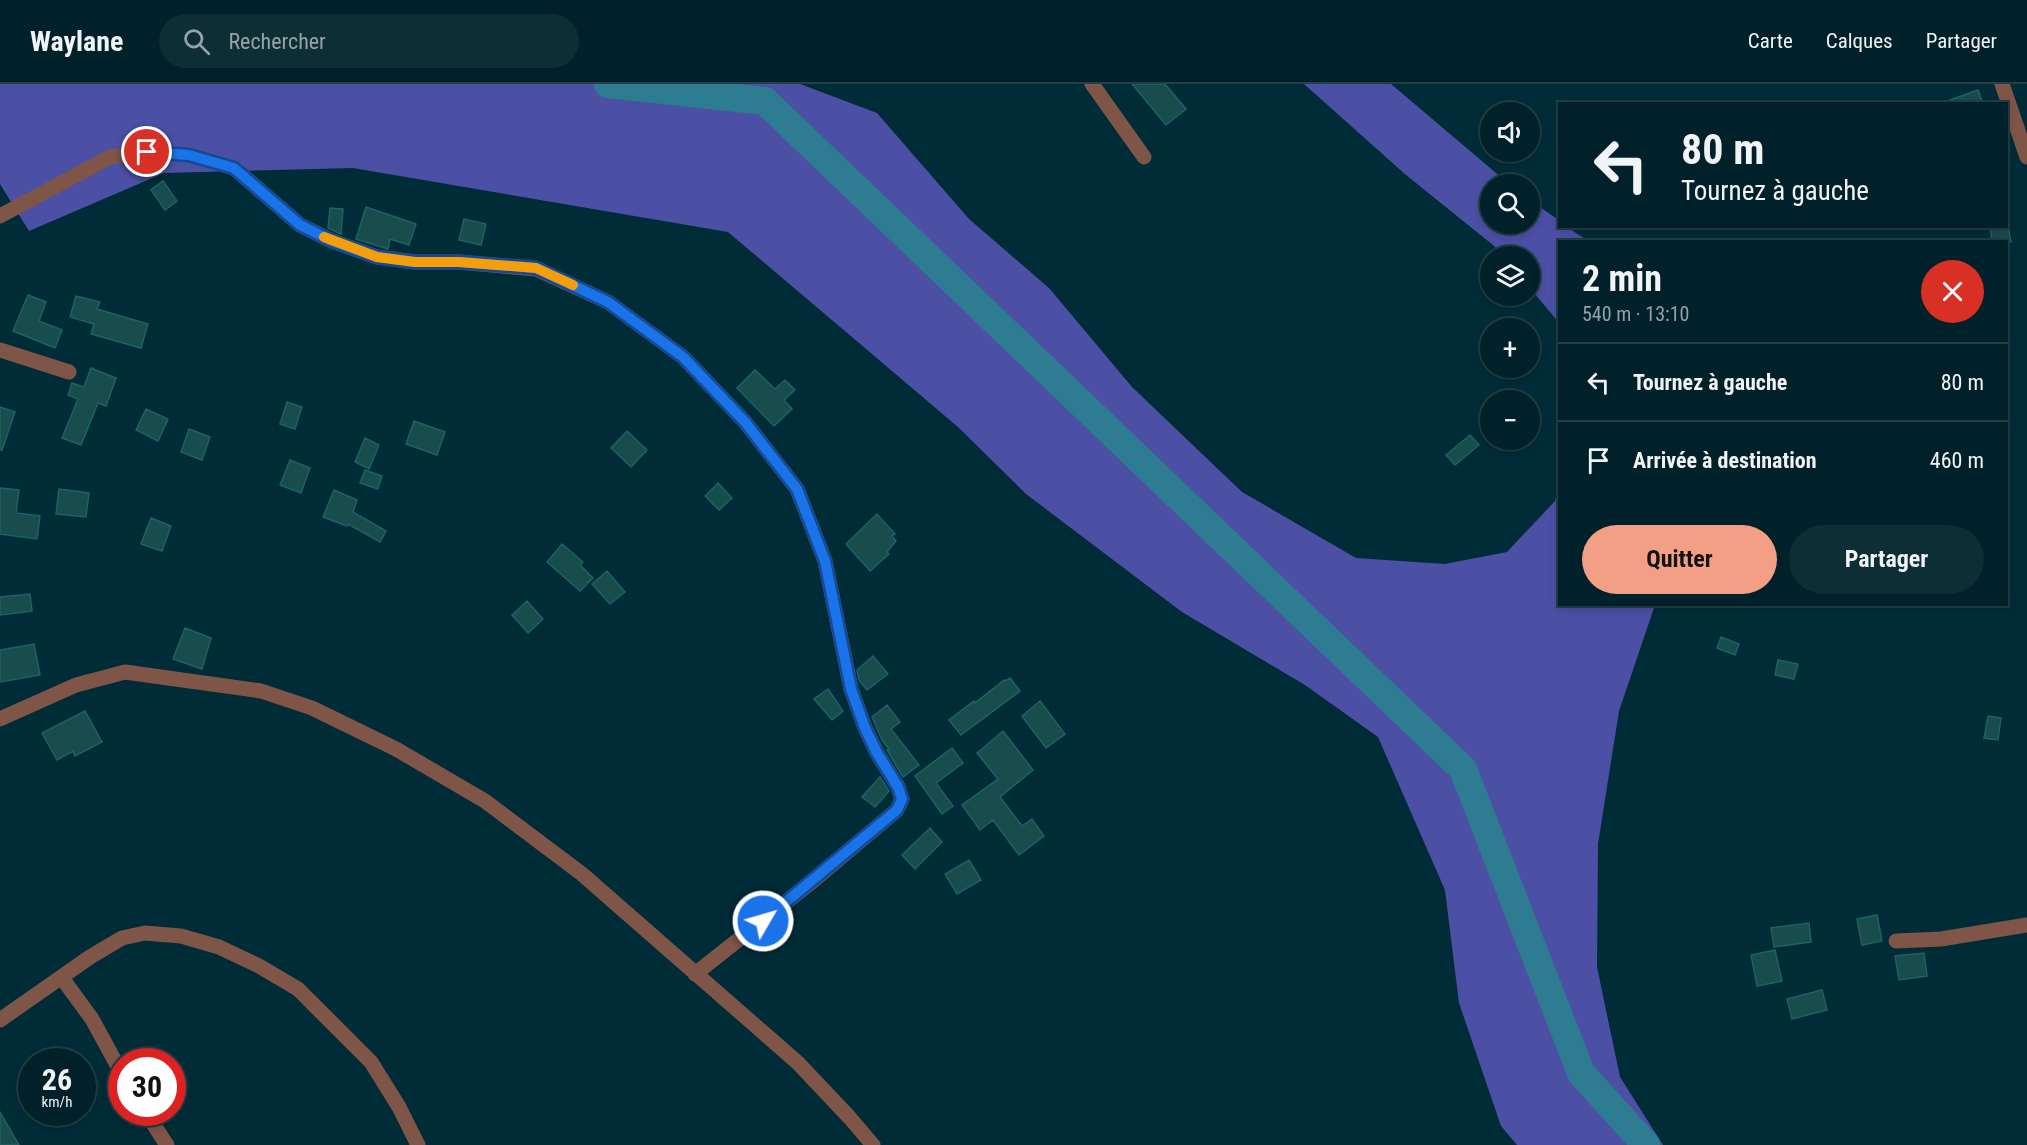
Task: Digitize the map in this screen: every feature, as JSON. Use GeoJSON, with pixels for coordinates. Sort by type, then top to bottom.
{"type":"FeatureCollection","features":[{"type":"Feature","properties":{"kind":"street"},"geometry":{"type":"LineString","coordinates":[[1092,84],[1144,157]]}},
{"type":"Feature","properties":{"kind":"street"},"geometry":{"type":"LineString","coordinates":[[2002,84],[2027,157]]}},
{"type":"Feature","properties":{"kind":"street"},"geometry":{"type":"LineString","coordinates":[[0,216],[110,156],[147,152],[189,155],[234,168],[300,225],[332,241],[377,257],[415,262],[459,262],[536,268],[608,302],[683,357],[745,422],[797,489],[825,561],[851,689],[865,728],[898,787],[902,799],[897,810],[814,880],[695,974]]}},
{"type":"Feature","properties":{"kind":"street"},"geometry":{"type":"LineString","coordinates":[[0,350],[69,372]]}},
{"type":"Feature","properties":{"kind":"street"},"geometry":{"type":"LineString","coordinates":[[0,719],[76,685],[125,672],[261,691],[312,708],[396,748],[485,801],[582,874],[798,1064],[873,1145]]}},
{"type":"Feature","properties":{"kind":"street"},"geometry":{"type":"LineString","coordinates":[[1896,941],[1941,939],[2027,925]]}},
{"type":"Feature","properties":{"kind":"street"},"geometry":{"type":"LineString","coordinates":[[0,1020],[90,957],[122,938],[145,933],[181,936],[219,947],[259,966],[297,989],[371,1062],[399,1107],[418,1145]]}},
{"type":"Feature","properties":{"kind":"street"},"geometry":{"type":"LineString","coordinates":[[62,978],[92,1019],[108,1048]]}},
{"type":"Feature","properties":{"kind":"street"},"geometry":{"type":"LineString","coordinates":[[155,1126],[167,1145]]}},
{"type":"Feature","properties":{"kind":"shaded area"},"geometry":{"type":"Polygon","coordinates":[[[0,84],[800,84],[877,113],[969,219],[1049,288],[1132,387],[1242,492],[1356,558],[1445,564],[1507,552],[1555,501],[1558,489],[1558,606],[1655,606],[1619,711],[1598,844],[1597,967],[1620,1077],[1663,1145],[1517,1145],[1501,1126],[1459,1003],[1445,890],[1378,737],[1305,685],[1182,612],[1026,494],[958,427],[728,232],[353,168],[164,173],[29,231],[0,184],[0,84]]]}},
{"type":"Feature","properties":{"kind":"shaded area"},"geometry":{"type":"Polygon","coordinates":[[[1304,84],[1391,84],[1480,159],[1480,162],[1497,174],[1480,174],[1480,234],[1540,234],[1540,207],[1558,220],[1558,228],[1568,228],[1586,240],[1558,240],[1558,322],[1540,300],[1540,246],[1493,245],[1406,175],[1304,84]]]}},
{"type":"Feature","properties":{"kind":"building"},"geometry":{"type":"Polygon","coordinates":[[[1132,84],[1165,84],[1186,109],[1166,125],[1132,84]]]}},
{"type":"Feature","properties":{"kind":"building"},"geometry":{"type":"Polygon","coordinates":[[[1978,90],[1982,102],[1944,102],[1978,90]]]}},
{"type":"Feature","properties":{"kind":"building"},"geometry":{"type":"Polygon","coordinates":[[[163,181],[177,201],[165,210],[151,190],[163,181]]]}},
{"type":"Feature","properties":{"kind":"building"},"geometry":{"type":"Polygon","coordinates":[[[366,207],[416,224],[409,245],[390,239],[388,249],[356,239],[366,207]]]}},
{"type":"Feature","properties":{"kind":"building"},"geometry":{"type":"Polygon","coordinates":[[[330,208],[343,209],[341,234],[328,228],[330,208]]]}},
{"type":"Feature","properties":{"kind":"building"},"geometry":{"type":"Polygon","coordinates":[[[464,219],[486,224],[481,245],[459,240],[464,219]]]}},
{"type":"Feature","properties":{"kind":"building"},"geometry":{"type":"Polygon","coordinates":[[[2008,226],[2011,242],[1992,240],[1990,228],[2008,228],[2008,226]]]}},
{"type":"Feature","properties":{"kind":"building"},"geometry":{"type":"Polygon","coordinates":[[[28,295],[46,302],[39,321],[62,330],[55,348],[13,331],[28,295]]]}},
{"type":"Feature","properties":{"kind":"building"},"geometry":{"type":"Polygon","coordinates":[[[76,296],[100,302],[97,309],[148,324],[141,348],[91,334],[94,324],[70,317],[76,296]]]}},
{"type":"Feature","properties":{"kind":"building"},"geometry":{"type":"Polygon","coordinates":[[[91,368],[116,378],[106,406],[98,403],[81,445],[62,438],[78,399],[68,395],[72,383],[84,387],[91,368]]]}},
{"type":"Feature","properties":{"kind":"building"},"geometry":{"type":"Polygon","coordinates":[[[755,370],[775,389],[785,380],[795,390],[784,400],[792,409],[774,426],[737,388],[755,370]]]}},
{"type":"Feature","properties":{"kind":"building"},"geometry":{"type":"Polygon","coordinates":[[[287,402],[302,407],[295,429],[280,424],[287,402]]]}},
{"type":"Feature","properties":{"kind":"building"},"geometry":{"type":"Polygon","coordinates":[[[0,407],[15,412],[2,450],[0,450],[0,407]]]}},
{"type":"Feature","properties":{"kind":"building"},"geometry":{"type":"Polygon","coordinates":[[[146,409],[168,419],[158,441],[136,430],[146,409]]]}},
{"type":"Feature","properties":{"kind":"building"},"geometry":{"type":"Polygon","coordinates":[[[414,421],[445,432],[437,455],[406,444],[414,421]]]}},
{"type":"Feature","properties":{"kind":"building"},"geometry":{"type":"Polygon","coordinates":[[[189,429],[210,437],[202,460],[181,452],[189,429]]]}},
{"type":"Feature","properties":{"kind":"building"},"geometry":{"type":"Polygon","coordinates":[[[627,431],[647,450],[631,467],[611,448],[627,431]]]}},
{"type":"Feature","properties":{"kind":"building"},"geometry":{"type":"Polygon","coordinates":[[[1470,435],[1479,445],[1455,465],[1446,455],[1470,435]]]}},
{"type":"Feature","properties":{"kind":"building"},"geometry":{"type":"Polygon","coordinates":[[[365,438],[379,445],[369,469],[355,462],[365,438]]]}},
{"type":"Feature","properties":{"kind":"building"},"geometry":{"type":"Polygon","coordinates":[[[290,460],[310,468],[301,493],[280,485],[290,460]]]}},
{"type":"Feature","properties":{"kind":"building"},"geometry":{"type":"Polygon","coordinates":[[[365,470],[382,476],[378,489],[360,483],[365,470]]]}},
{"type":"Feature","properties":{"kind":"building"},"geometry":{"type":"Polygon","coordinates":[[[718,483],[732,498],[719,510],[705,496],[718,483]]]}},
{"type":"Feature","properties":{"kind":"building"},"geometry":{"type":"Polygon","coordinates":[[[0,488],[19,490],[16,513],[40,516],[37,539],[0,534],[0,488]]]}},
{"type":"Feature","properties":{"kind":"building"},"geometry":{"type":"Polygon","coordinates":[[[59,489],[89,493],[86,517],[56,514],[59,489]]]}},
{"type":"Feature","properties":{"kind":"building"},"geometry":{"type":"Polygon","coordinates":[[[334,490],[357,500],[353,512],[386,531],[380,542],[348,524],[347,526],[323,517],[334,490]]]}},
{"type":"Feature","properties":{"kind":"building"},"geometry":{"type":"Polygon","coordinates":[[[877,514],[895,534],[892,536],[896,541],[887,552],[889,554],[870,571],[846,544],[877,514]]]}},
{"type":"Feature","properties":{"kind":"building"},"geometry":{"type":"Polygon","coordinates":[[[151,518],[171,526],[162,551],[141,544],[151,518]]]}},
{"type":"Feature","properties":{"kind":"building"},"geometry":{"type":"Polygon","coordinates":[[[562,544],[583,562],[580,565],[593,578],[580,591],[547,562],[562,544]]]}},
{"type":"Feature","properties":{"kind":"building"},"geometry":{"type":"Polygon","coordinates":[[[607,571],[625,592],[610,604],[592,584],[607,571]]]}},
{"type":"Feature","properties":{"kind":"building"},"geometry":{"type":"Polygon","coordinates":[[[30,594],[32,611],[0,615],[0,597],[30,594]]]}},
{"type":"Feature","properties":{"kind":"building"},"geometry":{"type":"Polygon","coordinates":[[[527,601],[543,619],[528,633],[512,615],[527,601]]]}},
{"type":"Feature","properties":{"kind":"building"},"geometry":{"type":"Polygon","coordinates":[[[185,628],[211,638],[202,669],[173,659],[185,628]]]}},
{"type":"Feature","properties":{"kind":"building"},"geometry":{"type":"Polygon","coordinates":[[[1721,637],[1739,644],[1735,655],[1717,648],[1721,637]]]}},
{"type":"Feature","properties":{"kind":"building"},"geometry":{"type":"Polygon","coordinates":[[[34,644],[40,675],[0,682],[0,650],[34,644]]]}},
{"type":"Feature","properties":{"kind":"building"},"geometry":{"type":"Polygon","coordinates":[[[873,656],[888,674],[867,690],[859,680],[857,670],[873,656]]]}},
{"type":"Feature","properties":{"kind":"building"},"geometry":{"type":"Polygon","coordinates":[[[1778,660],[1798,664],[1794,679],[1775,675],[1778,660]]]}},
{"type":"Feature","properties":{"kind":"building"},"geometry":{"type":"Polygon","coordinates":[[[1010,678],[1020,691],[961,735],[949,720],[1010,678]]]}},
{"type":"Feature","properties":{"kind":"building"},"geometry":{"type":"Polygon","coordinates":[[[828,689],[843,711],[832,720],[814,699],[828,689]]]}},
{"type":"Feature","properties":{"kind":"building"},"geometry":{"type":"Polygon","coordinates":[[[1040,701],[1065,734],[1046,748],[1022,716],[1040,701]]]}},
{"type":"Feature","properties":{"kind":"building"},"geometry":{"type":"Polygon","coordinates":[[[887,705],[900,722],[891,729],[919,765],[903,777],[887,750],[889,749],[882,740],[872,717],[887,705]]]}},
{"type":"Feature","properties":{"kind":"building"},"geometry":{"type":"Polygon","coordinates":[[[85,711],[102,742],[75,756],[73,751],[57,760],[42,733],[85,711]]]}},
{"type":"Feature","properties":{"kind":"building"},"geometry":{"type":"Polygon","coordinates":[[[1988,716],[2001,718],[1998,740],[1984,738],[1988,716]]]}},
{"type":"Feature","properties":{"kind":"building"},"geometry":{"type":"Polygon","coordinates":[[[1003,731],[1033,770],[1000,797],[1022,826],[1032,819],[1044,836],[1019,855],[993,820],[980,830],[962,805],[998,779],[977,753],[1003,731]]]}},
{"type":"Feature","properties":{"kind":"building"},"geometry":{"type":"Polygon","coordinates":[[[952,748],[963,763],[936,783],[953,806],[942,814],[915,776],[952,748]]]}},
{"type":"Feature","properties":{"kind":"building"},"geometry":{"type":"Polygon","coordinates":[[[880,777],[889,791],[875,807],[862,797],[880,777]]]}},
{"type":"Feature","properties":{"kind":"building"},"geometry":{"type":"Polygon","coordinates":[[[930,828],[942,842],[915,869],[902,855],[930,828]]]}},
{"type":"Feature","properties":{"kind":"building"},"geometry":{"type":"Polygon","coordinates":[[[969,860],[981,880],[957,894],[945,874],[969,860]]]}},
{"type":"Feature","properties":{"kind":"building"},"geometry":{"type":"Polygon","coordinates":[[[1877,915],[1882,941],[1862,945],[1857,919],[1877,915]]]}},
{"type":"Feature","properties":{"kind":"building"},"geometry":{"type":"Polygon","coordinates":[[[1809,923],[1811,942],[1774,947],[1771,928],[1809,923]]]}},
{"type":"Feature","properties":{"kind":"building"},"geometry":{"type":"Polygon","coordinates":[[[1775,950],[1782,981],[1757,986],[1751,955],[1775,950]]]}},
{"type":"Feature","properties":{"kind":"building"},"geometry":{"type":"Polygon","coordinates":[[[1924,953],[1927,976],[1899,980],[1895,956],[1924,953]]]}},
{"type":"Feature","properties":{"kind":"building"},"geometry":{"type":"Polygon","coordinates":[[[1822,990],[1827,1010],[1792,1019],[1787,999],[1822,990]]]}},
{"type":"Feature","properties":{"kind":"building"},"geometry":{"type":"Polygon","coordinates":[[[0,1112],[19,1145],[0,1145],[0,1112]]]}},
{"type":"Feature","properties":{"kind":"waterway"},"geometry":{"type":"LineString","coordinates":[[608,84],[765,101],[1463,769],[1581,1073],[1646,1145]]}},
{"type":"Feature","properties":{"kind":"slow traffic"},"geometry":{"type":"LineString","coordinates":[[324,237],[377,257],[415,262],[459,262],[536,268],[573,285]]}},
{"type":"Feature","properties":{"kind":"route"},"geometry":{"type":"LineString","coordinates":[[147,152],[189,155],[234,168],[300,225],[332,241],[377,257],[415,262],[459,262],[536,268],[608,302],[683,357],[745,422],[797,489],[825,561],[851,689],[865,728],[898,787],[902,799],[897,810],[763,921]]}}]}
